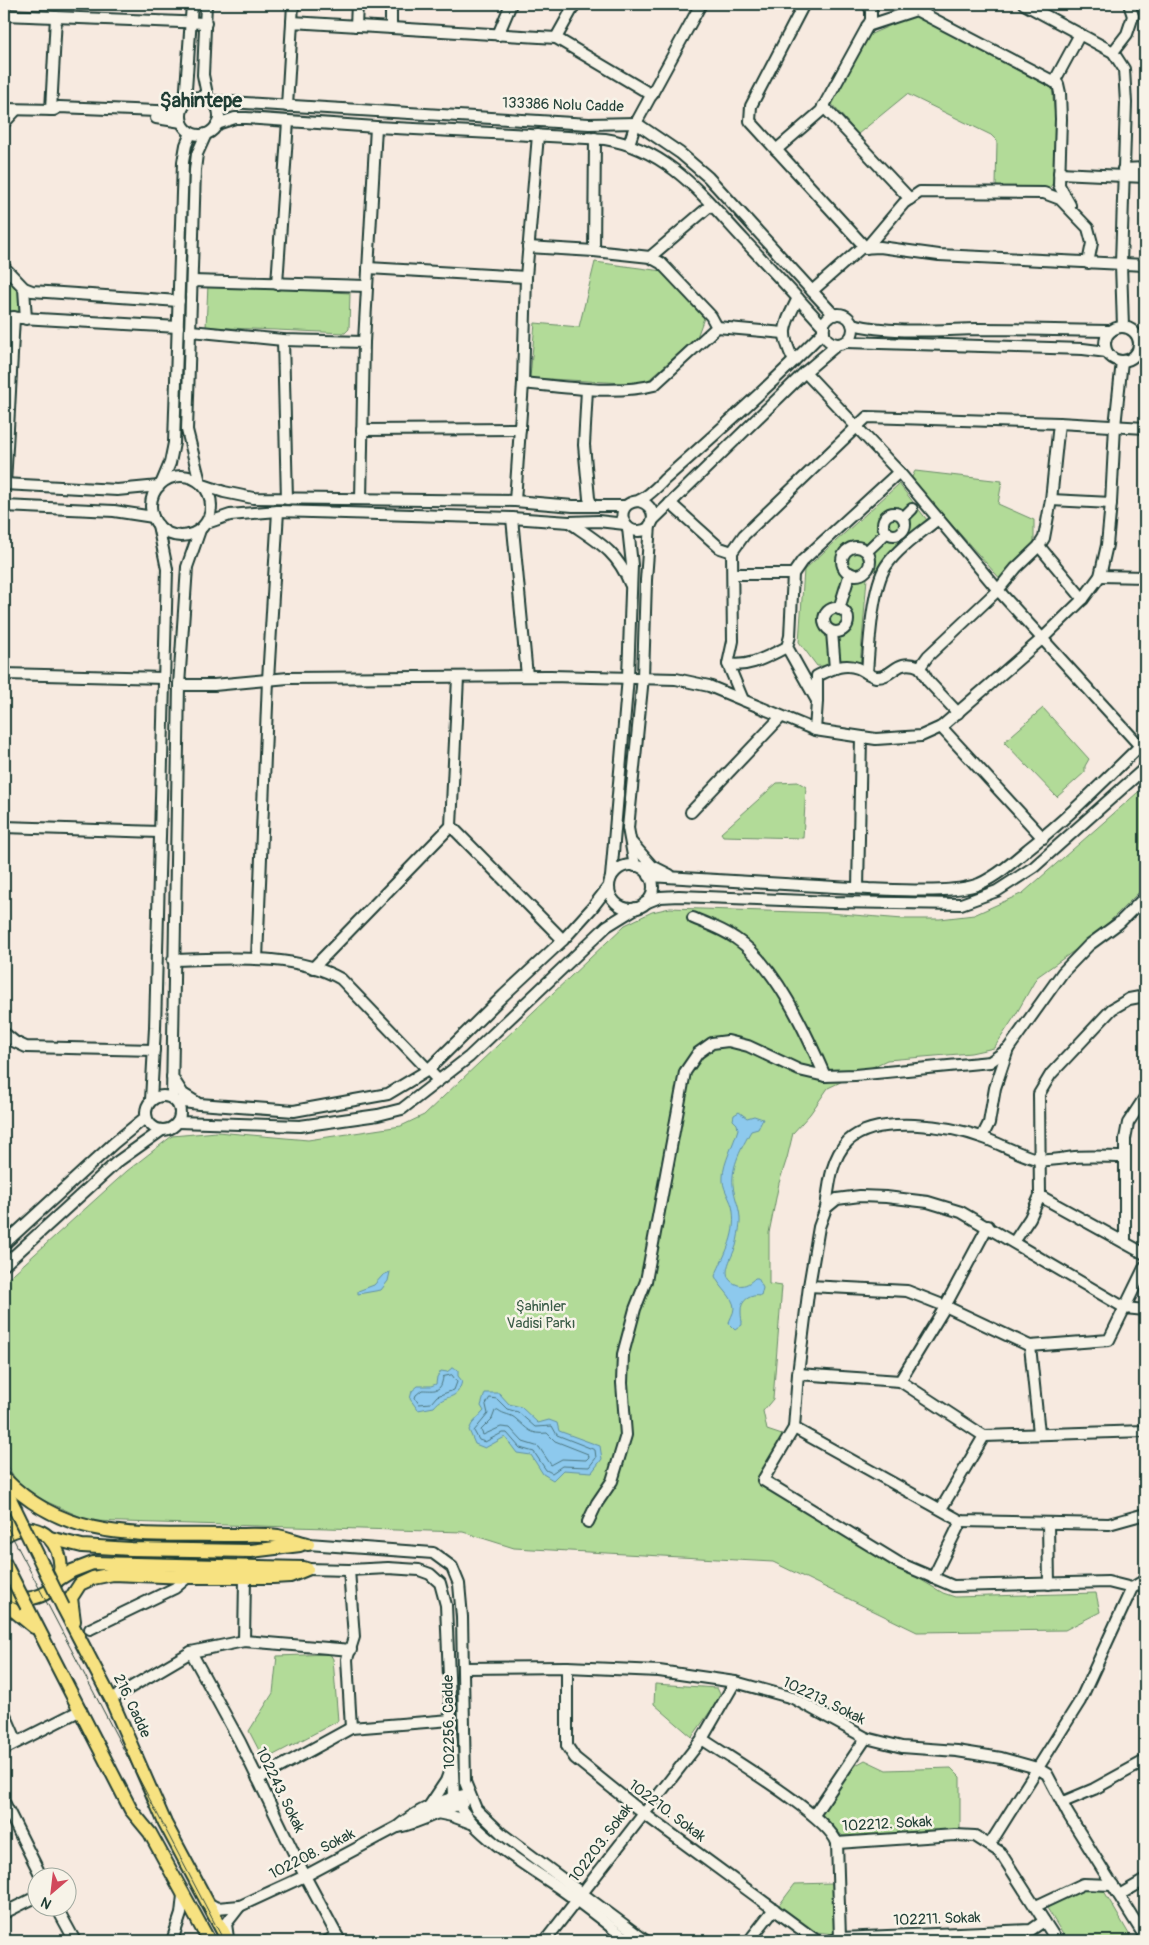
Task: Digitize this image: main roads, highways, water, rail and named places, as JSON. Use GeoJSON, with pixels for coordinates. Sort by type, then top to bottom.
{"type":"FeatureCollection","features":[{"type":"Feature","properties":{"kind":"main road"},"geometry":{"type":"LineString","coordinates":[[4,1478],[31,1503],[58,1518],[113,1533],[278,1536],[308,1544],[251,1551],[132,1550],[82,1546],[50,1538],[36,1530],[17,1526],[10,1511]]}},
{"type":"Feature","properties":{"kind":"main road","name":"216. Cadde"},"geometry":{"type":"LineString","coordinates":[[4,1486],[10,1511],[112,1698],[165,1823],[228,1941]]}},
{"type":"Feature","properties":{"kind":"main road"},"geometry":{"type":"LineString","coordinates":[[4,1536],[15,1530],[28,1529]]}},
{"type":"Feature","properties":{"kind":"main road"},"geometry":{"type":"LineString","coordinates":[[50,1538],[60,1556],[61,1566],[53,1584],[57,1611],[165,1823]]}},
{"type":"Feature","properties":{"kind":"main road"},"geometry":{"type":"LineString","coordinates":[[4,1562],[52,1642],[150,1833],[209,1941]]}},
{"type":"Feature","properties":{"kind":"main road"},"geometry":{"type":"LineString","coordinates":[[27,1602],[42,1594],[53,1584],[72,1572],[92,1563],[288,1566],[307,1568],[290,1576],[245,1578],[113,1574],[93,1578],[80,1584],[71,1598],[75,1631]]}},
{"type":"Feature","properties":{"kind":"main road"},"geometry":{"type":"LineString","coordinates":[[4,1591],[27,1602],[131,1810],[150,1833]]}},
{"type":"Feature","properties":{"kind":"main road"},"geometry":{"type":"LineString","coordinates":[[4,1606],[12,1609],[26,1620],[44,1638]]}},
{"type":"Feature","properties":{"kind":"water"},"geometry":{"type":"Polygon","coordinates":[[[739,1112],[747,1118],[754,1116],[763,1119],[758,1129],[751,1131],[738,1157],[734,1171],[733,1185],[740,1223],[737,1243],[729,1262],[727,1273],[728,1278],[738,1285],[745,1285],[758,1278],[763,1288],[761,1296],[750,1297],[742,1304],[742,1325],[735,1330],[729,1324],[734,1310],[733,1304],[715,1276],[732,1234],[732,1206],[723,1181],[723,1172],[738,1129],[737,1124],[733,1120],[734,1115],[739,1112]]]}},
{"type":"Feature","properties":{"kind":"water"},"geometry":{"type":"Polygon","coordinates":[[[390,1272],[388,1281],[381,1290],[358,1294],[358,1291],[374,1285],[383,1275],[390,1272]]]}},
{"type":"Feature","properties":{"kind":"water"},"geometry":{"type":"Polygon","coordinates":[[[452,1368],[458,1370],[458,1376],[462,1381],[457,1392],[438,1402],[434,1407],[418,1410],[410,1399],[412,1391],[418,1386],[436,1384],[437,1377],[441,1371],[447,1372],[452,1368]]]}},
{"type":"Feature","properties":{"kind":"water"},"geometry":{"type":"Polygon","coordinates":[[[485,1393],[499,1393],[509,1404],[521,1407],[538,1423],[549,1420],[557,1423],[559,1431],[600,1446],[602,1459],[592,1472],[563,1470],[553,1480],[543,1474],[531,1455],[517,1453],[505,1437],[485,1448],[475,1444],[469,1430],[484,1411],[481,1406],[485,1393]]]}},
{"type":"Feature","properties":{"kind":"tram line"},"geometry":{"type":"LineString","coordinates":[[4,1521],[224,1941]]}},
{"type":"Feature","properties":{"kind":"district","name":"Şahintepe"},"geometry":{"type":"Point","coordinates":[201,100]}},
{"type":"Feature","properties":{"kind":"park label","name":"Şahinler Vadisi Parkı"},"geometry":{"type":"Point","coordinates":[541,1314]}}]}
